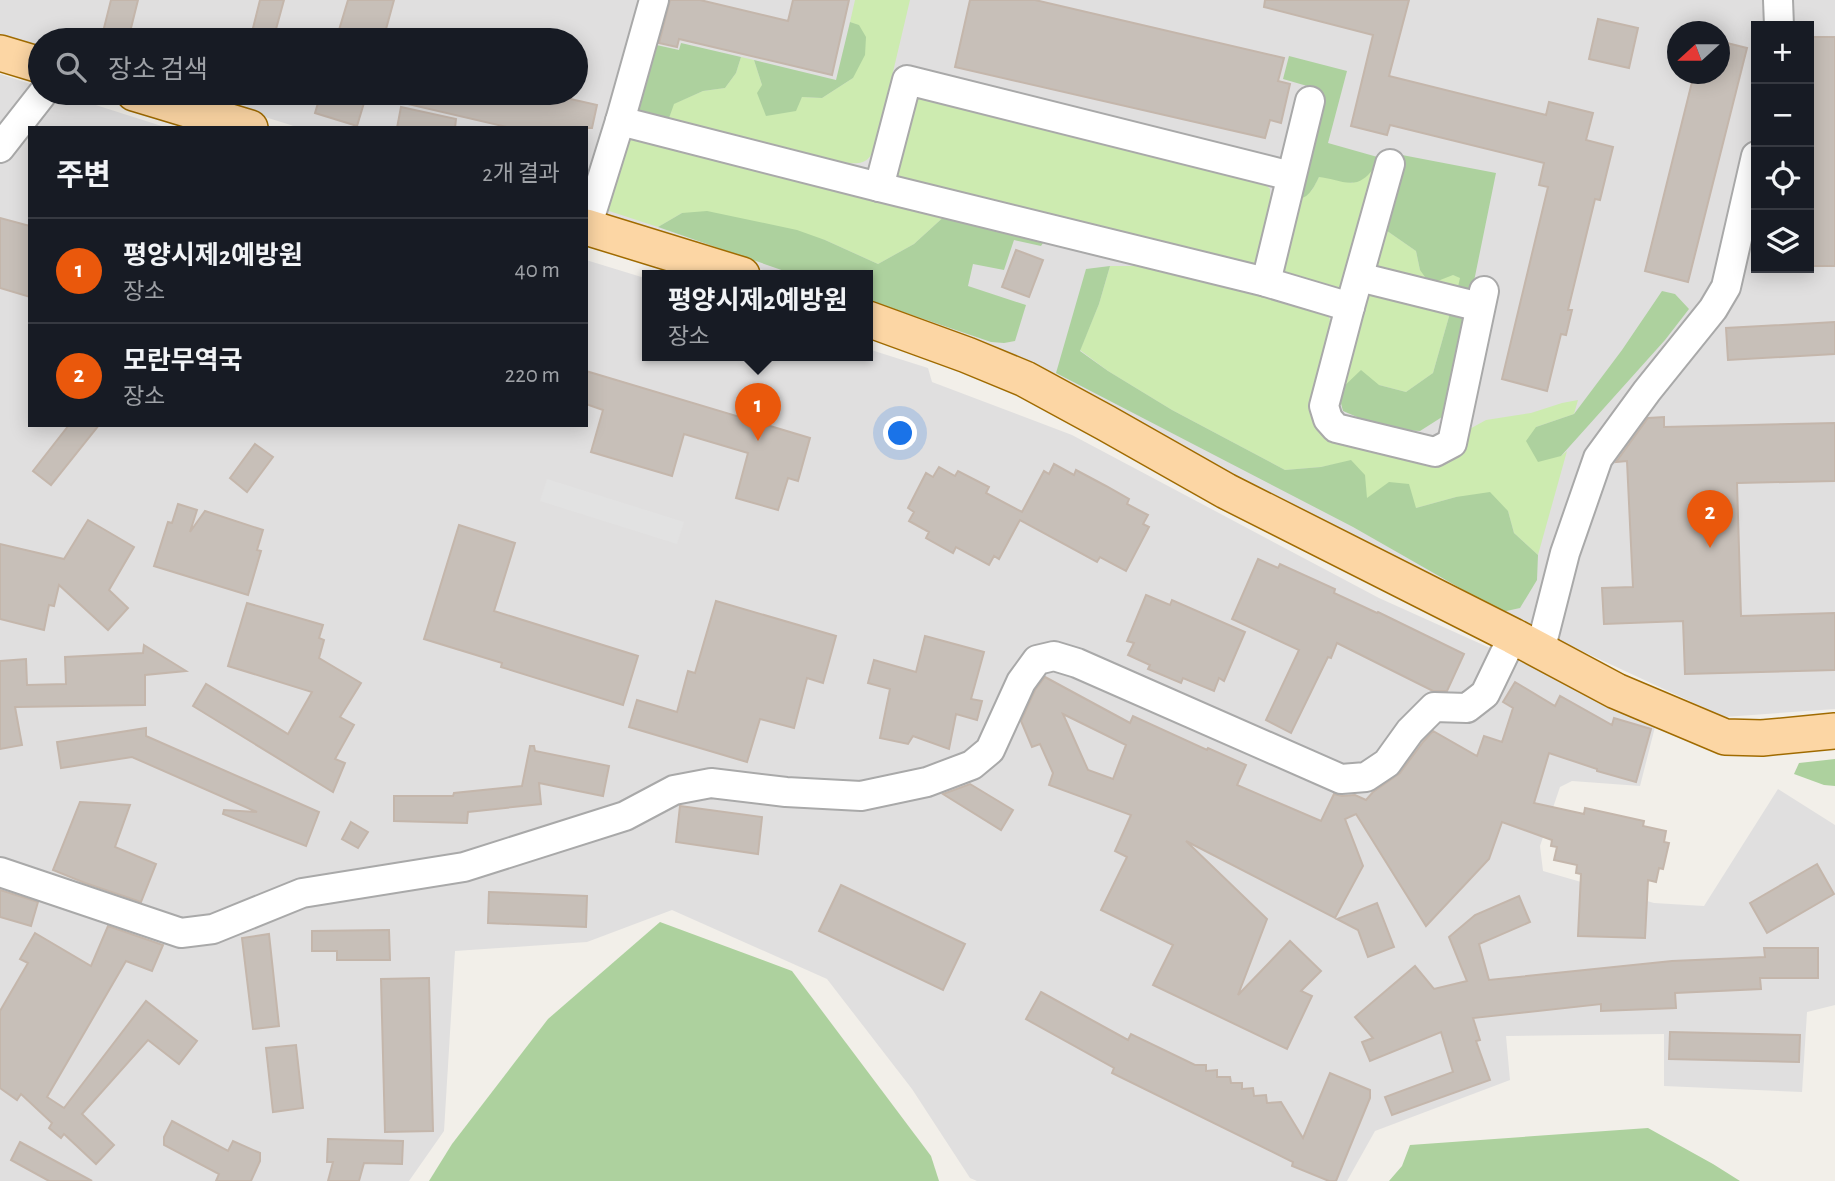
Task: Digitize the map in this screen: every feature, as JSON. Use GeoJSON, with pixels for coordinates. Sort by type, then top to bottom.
{"type":"FeatureCollection","features":[{"type":"Feature","properties":{"kind":"main road"},"geometry":{"type":"LineString","coordinates":[[0,53],[28,61]]}},
{"type":"Feature","properties":{"kind":"main road"},"geometry":{"type":"LineString","coordinates":[[174,105],[243,126]]}},
{"type":"Feature","properties":{"kind":"main road"},"geometry":{"type":"LineString","coordinates":[[588,227],[726,270]]}},
{"type":"Feature","properties":{"kind":"main road"},"geometry":{"type":"LineString","coordinates":[[873,321],[1025,379],[1226,491],[1616,691],[1724,737],[1762,738],[1835,731]]}},
{"type":"Feature","properties":{"kind":"street"},"geometry":{"type":"LineString","coordinates":[[588,224],[654,0]]}},
{"type":"Feature","properties":{"kind":"street"},"geometry":{"type":"LineString","coordinates":[[1778,0],[1779,21]]}},
{"type":"Feature","properties":{"kind":"street"},"geometry":{"type":"LineString","coordinates":[[879,187],[907,80],[1291,176]]}},
{"type":"Feature","properties":{"kind":"street"},"geometry":{"type":"LineString","coordinates":[[1266,282],[1310,101]]}},
{"type":"Feature","properties":{"kind":"street"},"geometry":{"type":"LineString","coordinates":[[0,148],[34,105]]}},
{"type":"Feature","properties":{"kind":"street"},"geometry":{"type":"LineString","coordinates":[[620,121],[1266,282],[1350,307]]}},
{"type":"Feature","properties":{"kind":"street"},"geometry":{"type":"LineString","coordinates":[[1359,277],[1482,299],[1452,443],[1435,452],[1336,428],[1328,419],[1324,406],[1350,307],[1390,164]]}},
{"type":"Feature","properties":{"kind":"street"},"geometry":{"type":"LineString","coordinates":[[0,872],[181,933],[213,929],[302,893],[464,867],[625,816],[674,790],[711,783],[786,792],[861,796],[927,782],[972,765],[990,750],[1021,682],[1037,660],[1054,656],[1089,668],[1341,779],[1366,776],[1387,764],[1410,731],[1434,707],[1467,708],[1485,694],[1526,644],[1565,553],[1598,458],[1647,391],[1713,309],[1726,287],[1751,178]]}},
{"type":"Feature","properties":{"kind":"shaded area"},"geometry":{"type":"Polygon","coordinates":[[[0,0],[1835,0],[1835,709],[1724,717],[1526,625],[873,307],[873,270],[763,270],[588,212],[588,126],[294,126],[227,105],[588,105],[588,28],[28,28],[28,42],[0,34],[0,0]]]}},
{"type":"Feature","properties":{"kind":"shaded area"},"geometry":{"type":"Polygon","coordinates":[[[0,74],[28,83],[28,105],[96,105],[162,126],[28,126],[28,427],[588,427],[588,261],[642,277],[642,361],[873,361],[873,351],[928,368],[932,382],[1072,435],[1379,598],[1656,723],[1640,786],[1572,781],[1560,787],[1540,846],[1543,871],[1654,903],[1704,906],[1778,789],[1835,825],[1835,1005],[1807,1012],[1802,1092],[1664,1086],[1664,1034],[1506,1036],[1510,1080],[1375,1131],[1347,1181],[977,1181],[970,1178],[912,1089],[827,979],[672,910],[587,942],[455,951],[444,1131],[409,1181],[0,1181],[0,74]]]}},
{"type":"Feature","properties":{"kind":"shaded area"},"geometry":{"type":"Polygon","coordinates":[[[547,479],[684,522],[677,544],[540,501],[547,479]]]}},
{"type":"Feature","properties":{"kind":"green space"},"geometry":{"type":"Polygon","coordinates":[[[855,0],[910,0],[876,144],[871,156],[864,162],[842,162],[668,121],[673,104],[703,91],[725,88],[736,73],[741,57],[754,60],[762,85],[796,108],[802,97],[822,98],[853,78],[859,26],[850,22],[855,0]]]}},
{"type":"Feature","properties":{"kind":"green space"},"geometry":{"type":"Polygon","coordinates":[[[850,22],[859,25],[866,37],[865,55],[853,78],[822,98],[802,97],[796,111],[766,116],[757,93],[762,85],[754,60],[836,80],[850,22]]]}},
{"type":"Feature","properties":{"kind":"green space"},"geometry":{"type":"Polygon","coordinates":[[[681,43],[741,57],[736,73],[725,88],[703,91],[674,104],[668,121],[636,114],[652,44],[679,50],[681,43]]]}},
{"type":"Feature","properties":{"kind":"green space"},"geometry":{"type":"Polygon","coordinates":[[[1289,56],[1347,71],[1328,143],[1381,158],[1368,175],[1358,182],[1347,183],[1319,177],[1312,190],[1298,200],[1293,200],[1321,90],[1283,79],[1289,56]]]}},
{"type":"Feature","properties":{"kind":"green space"},"geometry":{"type":"Polygon","coordinates":[[[924,95],[1261,180],[1270,189],[1270,205],[1255,267],[893,176],[915,100],[924,95]]]}},
{"type":"Feature","properties":{"kind":"green space"},"geometry":{"type":"Polygon","coordinates":[[[636,138],[948,213],[914,244],[878,264],[825,240],[682,213],[658,227],[606,210],[623,143],[636,138]]]}},
{"type":"Feature","properties":{"kind":"green space"},"geometry":{"type":"Polygon","coordinates":[[[1402,155],[1496,173],[1471,296],[1457,291],[1460,278],[1453,275],[1430,284],[1420,270],[1416,251],[1380,226],[1402,155]]]}},
{"type":"Feature","properties":{"kind":"green space"},"geometry":{"type":"Polygon","coordinates":[[[1381,158],[1345,287],[1278,269],[1293,200],[1312,190],[1319,177],[1352,183],[1381,158]]]}},
{"type":"Feature","properties":{"kind":"green space"},"geometry":{"type":"Polygon","coordinates":[[[707,211],[797,230],[878,264],[914,244],[948,213],[1040,236],[1043,243],[1041,246],[1014,240],[1004,270],[973,264],[968,286],[1026,305],[1015,341],[991,342],[873,302],[873,270],[782,270],[658,227],[682,213],[707,211]]]}},
{"type":"Feature","properties":{"kind":"green space"},"geometry":{"type":"Polygon","coordinates":[[[1380,226],[1416,251],[1420,270],[1461,277],[1457,291],[1369,270],[1380,226]]]}},
{"type":"Feature","properties":{"kind":"green space"},"geometry":{"type":"Polygon","coordinates":[[[1110,266],[1135,266],[1319,304],[1327,314],[1331,336],[1310,408],[1318,426],[1417,458],[1486,420],[1531,413],[1578,400],[1574,414],[1536,427],[1561,456],[1567,451],[1538,555],[1514,533],[1508,511],[1456,497],[1416,508],[1367,499],[1351,461],[1285,470],[1172,410],[1108,371],[1080,350],[1099,304],[1110,266]]]}},
{"type":"Feature","properties":{"kind":"green space"},"geometry":{"type":"Polygon","coordinates":[[[1110,266],[1099,304],[1080,351],[1172,410],[1285,470],[1321,467],[1351,460],[1365,475],[1367,498],[1389,482],[1409,484],[1416,508],[1456,497],[1490,492],[1508,511],[1514,533],[1538,555],[1537,580],[1520,608],[1502,612],[1353,527],[1056,373],[1086,269],[1110,266]]]}},
{"type":"Feature","properties":{"kind":"green space"},"geometry":{"type":"Polygon","coordinates":[[[1363,283],[1452,306],[1433,373],[1406,392],[1379,385],[1338,392],[1363,283]]]}},
{"type":"Feature","properties":{"kind":"green space"},"geometry":{"type":"Polygon","coordinates":[[[1662,291],[1675,294],[1689,309],[1665,340],[1561,456],[1538,462],[1526,441],[1536,427],[1574,414],[1662,291]]]}},
{"type":"Feature","properties":{"kind":"green space"},"geometry":{"type":"Polygon","coordinates":[[[1452,306],[1468,310],[1442,417],[1420,431],[1385,429],[1343,411],[1338,392],[1361,370],[1379,385],[1406,392],[1433,373],[1452,306]]]}},
{"type":"Feature","properties":{"kind":"green space"},"geometry":{"type":"Polygon","coordinates":[[[1835,759],[1835,786],[1824,785],[1794,774],[1799,763],[1835,759]]]}},
{"type":"Feature","properties":{"kind":"green space"},"geometry":{"type":"Polygon","coordinates":[[[660,922],[792,971],[931,1156],[939,1181],[429,1181],[452,1144],[548,1019],[660,922]]]}},
{"type":"Feature","properties":{"kind":"green space"},"geometry":{"type":"Polygon","coordinates":[[[1648,1128],[1740,1181],[1389,1181],[1402,1166],[1410,1145],[1648,1128]]]}},
{"type":"Feature","properties":{"kind":"building"},"geometry":{"type":"Polygon","coordinates":[[[111,0],[138,0],[131,28],[104,28],[111,0]]]}},
{"type":"Feature","properties":{"kind":"building"},"geometry":{"type":"Polygon","coordinates":[[[260,0],[284,0],[276,28],[253,28],[260,0]]]}},
{"type":"Feature","properties":{"kind":"building"},"geometry":{"type":"Polygon","coordinates":[[[348,0],[394,0],[386,28],[340,28],[348,0]]]}},
{"type":"Feature","properties":{"kind":"building"},"geometry":{"type":"Polygon","coordinates":[[[670,0],[700,0],[788,21],[793,0],[849,0],[832,75],[679,39],[677,47],[659,43],[670,0]]]}},
{"type":"Feature","properties":{"kind":"building"},"geometry":{"type":"Polygon","coordinates":[[[970,0],[1035,0],[1284,58],[1278,81],[1290,84],[1281,123],[1270,120],[1265,138],[955,67],[970,0]]]}},
{"type":"Feature","properties":{"kind":"building"},"geometry":{"type":"Polygon","coordinates":[[[1265,0],[1409,0],[1389,76],[1546,115],[1549,102],[1593,113],[1586,140],[1613,147],[1600,200],[1595,199],[1568,310],[1572,310],[1566,335],[1561,334],[1547,391],[1502,379],[1548,187],[1539,185],[1544,163],[1390,125],[1387,135],[1351,126],[1373,35],[1264,7],[1265,0]]]}},
{"type":"Feature","properties":{"kind":"building"},"geometry":{"type":"Polygon","coordinates":[[[1598,19],[1638,28],[1629,68],[1589,59],[1598,19]]]}},
{"type":"Feature","properties":{"kind":"building"},"geometry":{"type":"Polygon","coordinates":[[[1814,37],[1835,37],[1835,266],[1814,266],[1814,37]]]}},
{"type":"Feature","properties":{"kind":"building"},"geometry":{"type":"Polygon","coordinates":[[[1730,44],[1747,48],[1688,282],[1645,271],[1692,84],[1730,84],[1730,44]]]}},
{"type":"Feature","properties":{"kind":"building"},"geometry":{"type":"Polygon","coordinates":[[[317,105],[363,105],[357,126],[315,113],[317,105]]]}},
{"type":"Feature","properties":{"kind":"building"},"geometry":{"type":"Polygon","coordinates":[[[412,105],[597,105],[592,128],[502,126],[412,105]]]}},
{"type":"Feature","properties":{"kind":"building"},"geometry":{"type":"Polygon","coordinates":[[[401,107],[456,119],[455,126],[397,126],[401,107]]]}},
{"type":"Feature","properties":{"kind":"building"},"geometry":{"type":"Polygon","coordinates":[[[0,218],[28,225],[28,296],[0,288],[0,218]]]}},
{"type":"Feature","properties":{"kind":"building"},"geometry":{"type":"Polygon","coordinates":[[[1016,250],[1043,260],[1029,297],[1002,287],[1016,250]]]}},
{"type":"Feature","properties":{"kind":"building"},"geometry":{"type":"Polygon","coordinates":[[[1835,322],[1835,354],[1728,360],[1726,328],[1835,322]]]}},
{"type":"Feature","properties":{"kind":"building"},"geometry":{"type":"Polygon","coordinates":[[[588,372],[810,438],[798,481],[788,478],[778,510],[736,498],[748,453],[684,434],[672,476],[591,452],[603,410],[588,405],[588,372]]]}},
{"type":"Feature","properties":{"kind":"building"},"geometry":{"type":"Polygon","coordinates":[[[1664,417],[1664,427],[1835,423],[1835,481],[1737,483],[1741,616],[1835,613],[1835,670],[1685,674],[1683,621],[1604,624],[1602,588],[1633,587],[1627,461],[1616,462],[1648,418],[1664,417]]]}},
{"type":"Feature","properties":{"kind":"building"},"geometry":{"type":"Polygon","coordinates":[[[67,427],[97,427],[51,485],[33,471],[67,427]]]}},
{"type":"Feature","properties":{"kind":"building"},"geometry":{"type":"Polygon","coordinates":[[[255,444],[273,457],[247,492],[230,478],[255,444]]]}},
{"type":"Feature","properties":{"kind":"building"},"geometry":{"type":"Polygon","coordinates":[[[1054,464],[1074,475],[1076,470],[1106,486],[1129,499],[1127,504],[1148,515],[1143,524],[1149,527],[1126,571],[1100,557],[1097,562],[1020,520],[999,559],[994,556],[989,565],[956,547],[953,553],[926,538],[929,532],[909,521],[914,512],[908,508],[926,473],[933,477],[939,467],[955,476],[958,471],[989,487],[986,493],[1022,512],[1044,471],[1049,474],[1054,464]]]}},
{"type":"Feature","properties":{"kind":"building"},"geometry":{"type":"Polygon","coordinates":[[[178,504],[197,510],[190,532],[205,511],[263,530],[257,550],[261,551],[248,595],[154,566],[168,522],[172,523],[178,504]]]}},
{"type":"Feature","properties":{"kind":"building"},"geometry":{"type":"Polygon","coordinates":[[[88,520],[134,547],[109,590],[128,608],[108,630],[59,585],[54,606],[49,605],[44,630],[0,619],[0,544],[64,559],[88,520]]]}},
{"type":"Feature","properties":{"kind":"building"},"geometry":{"type":"Polygon","coordinates":[[[459,525],[515,543],[494,611],[638,656],[623,705],[501,667],[502,663],[424,639],[459,525]]]}},
{"type":"Feature","properties":{"kind":"building"},"geometry":{"type":"Polygon","coordinates":[[[1258,559],[1278,568],[1280,564],[1335,589],[1334,593],[1464,654],[1447,691],[1433,691],[1337,643],[1291,733],[1266,720],[1299,650],[1232,619],[1258,559]]]}},
{"type":"Feature","properties":{"kind":"building"},"geometry":{"type":"Polygon","coordinates":[[[1146,595],[1170,605],[1172,600],[1245,632],[1224,681],[1219,678],[1214,691],[1183,678],[1181,683],[1148,669],[1150,665],[1128,655],[1134,643],[1127,641],[1146,595]]]}},
{"type":"Feature","properties":{"kind":"building"},"geometry":{"type":"Polygon","coordinates":[[[716,601],[836,636],[823,683],[807,678],[794,728],[760,719],[747,762],[629,727],[637,700],[677,712],[688,671],[695,673],[716,601]]]}},
{"type":"Feature","properties":{"kind":"building"},"geometry":{"type":"Polygon","coordinates":[[[247,603],[323,625],[319,638],[324,640],[319,658],[361,683],[340,717],[354,725],[335,759],[345,763],[333,792],[193,706],[206,684],[288,734],[312,692],[228,666],[247,603]]]}},
{"type":"Feature","properties":{"kind":"building"},"geometry":{"type":"Polygon","coordinates":[[[925,636],[984,652],[971,699],[982,701],[977,720],[956,714],[949,749],[913,736],[908,744],[880,738],[890,689],[868,683],[874,660],[916,672],[925,636]]]}},
{"type":"Feature","properties":{"kind":"building"},"geometry":{"type":"Polygon","coordinates":[[[144,645],[186,671],[145,675],[145,705],[15,707],[22,745],[0,749],[0,661],[26,659],[27,685],[66,684],[65,657],[143,653],[144,645]]]}},
{"type":"Feature","properties":{"kind":"building"},"geometry":{"type":"Polygon","coordinates":[[[1045,677],[1130,723],[1133,716],[1246,765],[1237,785],[1321,821],[1334,794],[1355,795],[1366,800],[1400,773],[1433,731],[1477,756],[1484,736],[1502,742],[1513,708],[1503,702],[1515,682],[1555,706],[1560,696],[1612,725],[1614,718],[1651,729],[1636,782],[1549,753],[1534,803],[1584,814],[1585,808],[1644,821],[1643,826],[1666,831],[1664,842],[1669,843],[1663,869],[1659,868],[1656,882],[1648,880],[1645,938],[1578,936],[1581,874],[1576,873],[1577,865],[1554,860],[1557,847],[1551,846],[1552,840],[1502,822],[1489,859],[1426,926],[1356,814],[1345,819],[1363,866],[1335,918],[1186,841],[1267,919],[1238,995],[1290,941],[1321,971],[1301,991],[1312,996],[1287,1049],[1153,985],[1173,945],[1101,910],[1127,857],[1115,851],[1131,815],[1049,785],[1053,773],[1040,744],[1032,747],[1021,721],[1035,690],[1045,677]],[[1063,714],[1088,770],[1113,779],[1126,745],[1063,714]]]}},
{"type":"Feature","properties":{"kind":"building"},"geometry":{"type":"Polygon","coordinates":[[[146,728],[146,736],[319,812],[306,846],[223,814],[224,810],[257,812],[132,757],[61,768],[57,742],[146,728]]]}},
{"type":"Feature","properties":{"kind":"building"},"geometry":{"type":"Polygon","coordinates":[[[530,746],[534,746],[535,751],[609,766],[603,796],[539,783],[541,804],[468,812],[467,823],[394,821],[394,796],[453,796],[454,793],[522,786],[530,746]]]}},
{"type":"Feature","properties":{"kind":"building"},"geometry":{"type":"Polygon","coordinates":[[[970,784],[1013,810],[1001,830],[943,794],[970,784]]]}},
{"type":"Feature","properties":{"kind":"building"},"geometry":{"type":"Polygon","coordinates":[[[80,802],[130,805],[115,847],[156,864],[141,902],[53,870],[80,802]]]}},
{"type":"Feature","properties":{"kind":"building"},"geometry":{"type":"Polygon","coordinates":[[[680,806],[762,817],[758,854],[676,842],[680,806]]]}},
{"type":"Feature","properties":{"kind":"building"},"geometry":{"type":"Polygon","coordinates":[[[351,822],[368,832],[358,848],[342,839],[351,822]]]}},
{"type":"Feature","properties":{"kind":"building"},"geometry":{"type":"Polygon","coordinates":[[[1817,864],[1834,894],[1767,933],[1750,903],[1817,864]]]}},
{"type":"Feature","properties":{"kind":"building"},"geometry":{"type":"Polygon","coordinates":[[[841,885],[965,944],[943,990],[819,931],[841,885]]]}},
{"type":"Feature","properties":{"kind":"building"},"geometry":{"type":"Polygon","coordinates":[[[0,890],[38,902],[31,926],[0,917],[0,890]]]}},
{"type":"Feature","properties":{"kind":"building"},"geometry":{"type":"Polygon","coordinates":[[[489,892],[587,896],[586,927],[488,923],[489,892]]]}},
{"type":"Feature","properties":{"kind":"building"},"geometry":{"type":"Polygon","coordinates":[[[1519,896],[1530,922],[1479,944],[1489,980],[1672,961],[1765,957],[1764,948],[1818,948],[1818,978],[1760,978],[1761,989],[1675,993],[1676,1008],[1601,1011],[1601,1004],[1473,1018],[1480,1040],[1476,1041],[1490,1080],[1392,1115],[1385,1097],[1453,1072],[1441,1032],[1370,1061],[1362,1042],[1373,1038],[1355,1017],[1415,966],[1434,989],[1467,981],[1449,937],[1475,915],[1519,896]]]}},
{"type":"Feature","properties":{"kind":"building"},"geometry":{"type":"Polygon","coordinates":[[[1377,903],[1394,947],[1368,957],[1358,930],[1337,919],[1377,903]]]}},
{"type":"Feature","properties":{"kind":"building"},"geometry":{"type":"Polygon","coordinates":[[[108,926],[163,945],[152,971],[126,961],[47,1097],[64,1108],[146,1001],[197,1041],[179,1064],[148,1040],[82,1114],[114,1145],[96,1164],[64,1134],[61,1138],[49,1128],[52,1123],[21,1094],[17,1100],[0,1088],[0,1011],[28,963],[20,959],[35,933],[91,966],[108,926]]]}},
{"type":"Feature","properties":{"kind":"building"},"geometry":{"type":"Polygon","coordinates":[[[389,930],[390,960],[337,960],[337,951],[312,951],[312,931],[389,930]]]}},
{"type":"Feature","properties":{"kind":"building"},"geometry":{"type":"Polygon","coordinates":[[[269,934],[279,1026],[253,1029],[242,938],[269,934]]]}},
{"type":"Feature","properties":{"kind":"building"},"geometry":{"type":"Polygon","coordinates":[[[429,978],[433,1131],[385,1132],[381,979],[429,978]]]}},
{"type":"Feature","properties":{"kind":"building"},"geometry":{"type":"Polygon","coordinates":[[[1041,992],[1128,1040],[1131,1034],[1195,1065],[1206,1065],[1206,1071],[1217,1070],[1217,1077],[1230,1077],[1231,1083],[1242,1083],[1242,1089],[1253,1088],[1254,1096],[1266,1095],[1267,1103],[1281,1102],[1303,1138],[1330,1073],[1370,1090],[1370,1098],[1336,1181],[1329,1181],[1292,1166],[1293,1162],[1112,1073],[1114,1068],[1026,1019],[1041,992]]]}},
{"type":"Feature","properties":{"kind":"building"},"geometry":{"type":"Polygon","coordinates":[[[1670,1032],[1800,1035],[1799,1062],[1669,1059],[1670,1032]]]}},
{"type":"Feature","properties":{"kind":"building"},"geometry":{"type":"Polygon","coordinates":[[[296,1045],[303,1108],[273,1112],[266,1048],[296,1045]]]}},
{"type":"Feature","properties":{"kind":"building"},"geometry":{"type":"Polygon","coordinates":[[[172,1121],[228,1151],[233,1141],[260,1153],[260,1161],[251,1181],[216,1181],[219,1174],[164,1145],[164,1137],[172,1121]]]}},
{"type":"Feature","properties":{"kind":"building"},"geometry":{"type":"Polygon","coordinates":[[[328,1139],[403,1141],[402,1164],[364,1163],[359,1181],[328,1181],[333,1162],[327,1162],[328,1139]]]}},
{"type":"Feature","properties":{"kind":"building"},"geometry":{"type":"Polygon","coordinates":[[[20,1142],[92,1181],[49,1181],[11,1160],[20,1142]]]}},
{"type":"Feature","properties":{"kind":"place","name":"평양시제2예방원"},"geometry":{"type":"Point","coordinates":[758,441]}},
{"type":"Feature","properties":{"kind":"place","name":"모란무역국"},"geometry":{"type":"Point","coordinates":[1710,548]}}]}
